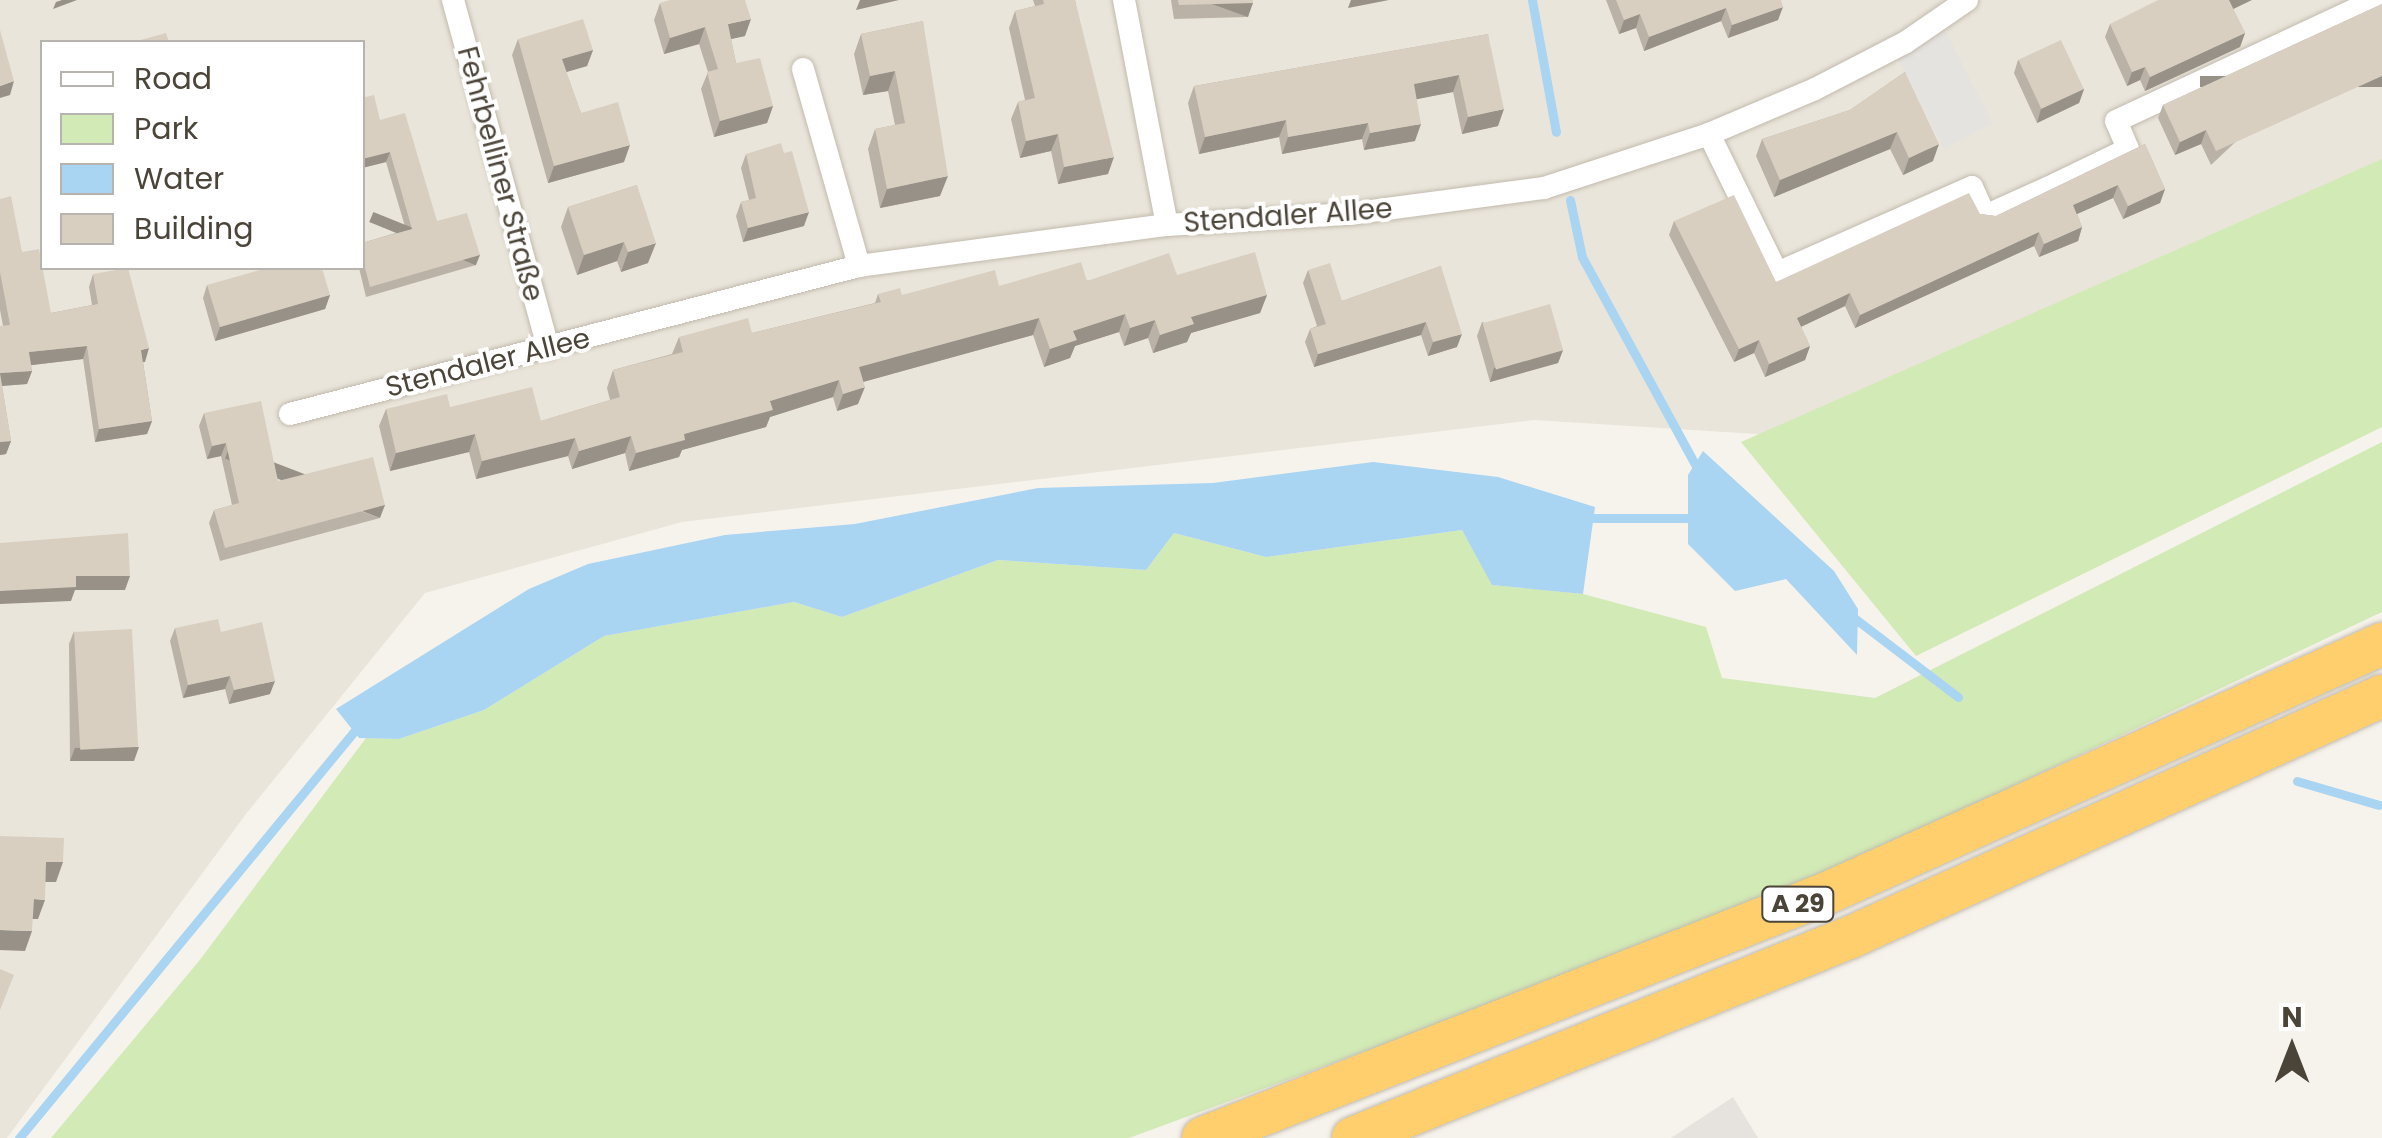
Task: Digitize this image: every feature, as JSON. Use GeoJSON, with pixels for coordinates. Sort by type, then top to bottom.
{"type":"FeatureCollection","features":[{"type":"Feature","properties":{"kind":"highway","name":"A 29"},"geometry":{"type":"LineString","coordinates":[[1203,1138],[1825,894],[2382,644]]}},
{"type":"Feature","properties":{"kind":"highway","name":"A 29"},"geometry":{"type":"LineString","coordinates":[[1354,1138],[1868,929],[2382,696]]}},
{"type":"Feature","properties":{"kind":"street","name":"Fehrbelliner Straße"},"geometry":{"type":"LineString","coordinates":[[453,0],[548,348]]}},
{"type":"Feature","properties":{"kind":"street"},"geometry":{"type":"LineString","coordinates":[[1124,0],[1167,225]]}},
{"type":"Feature","properties":{"kind":"street","name":"Stendaler Allee"},"geometry":{"type":"LineString","coordinates":[[290,414],[860,266],[1167,225],[1349,214],[1544,188],[1708,134],[1906,42],[1966,0]]}},
{"type":"Feature","properties":{"kind":"street"},"geometry":{"type":"LineString","coordinates":[[1708,134],[1777,273],[1972,187],[1986,216],[2128,149],[2116,121],[2376,0]]}},
{"type":"Feature","properties":{"kind":"street"},"geometry":{"type":"LineString","coordinates":[[803,69],[860,266]]}},
{"type":"Feature","properties":{"kind":"shaded area"},"geometry":{"type":"Polygon","coordinates":[[[0,0],[2382,0],[2382,166],[1772,435],[1534,420],[682,522],[425,593],[246,814],[7,1138],[0,1138],[0,0]]]}},
{"type":"Feature","properties":{"kind":"shaded area"},"geometry":{"type":"Polygon","coordinates":[[[1943,26],[1993,124],[1944,149],[1894,51],[1943,26]]]}},
{"type":"Feature","properties":{"kind":"shaded area"},"geometry":{"type":"Polygon","coordinates":[[[1733,1097],[1758,1138],[1671,1138],[1733,1097]]]}},
{"type":"Feature","properties":{"kind":"green space"},"geometry":{"type":"Polygon","coordinates":[[[2382,159],[2382,427],[1916,656],[1741,442],[2382,159]]]}},
{"type":"Feature","properties":{"kind":"green space"},"geometry":{"type":"Polygon","coordinates":[[[2382,442],[2382,612],[1758,907],[1129,1138],[51,1138],[199,961],[366,738],[399,739],[484,710],[604,636],[794,602],[842,617],[998,560],[1146,570],[1174,533],[1266,557],[1462,530],[1493,585],[1583,594],[1706,627],[1722,678],[1875,698],[2382,442]]]}},
{"type":"Feature","properties":{"kind":"water"},"geometry":{"type":"Polygon","coordinates":[[[1703,451],[1834,571],[1858,609],[1857,655],[1786,579],[1735,591],[1688,544],[1688,475],[1703,451]]]}},
{"type":"Feature","properties":{"kind":"water"},"geometry":{"type":"Polygon","coordinates":[[[1373,462],[1498,477],[1595,507],[1583,594],[1492,585],[1462,530],[1266,557],[1174,533],[1146,570],[998,560],[842,617],[794,602],[604,636],[484,710],[399,739],[359,738],[336,709],[529,589],[588,564],[725,535],[855,524],[1038,488],[1213,483],[1373,462]]]}},
{"type":"Feature","properties":{"kind":"building"},"geometry":{"type":"Polygon","coordinates":[[[745,0],[751,19],[728,24],[736,63],[760,58],[773,106],[720,121],[707,72],[718,69],[705,27],[670,38],[660,3],[745,0]]]}},
{"type":"Feature","properties":{"kind":"building"},"geometry":{"type":"Polygon","coordinates":[[[1043,0],[1075,0],[1114,157],[1064,167],[1058,134],[1026,141],[1018,102],[1035,98],[1015,11],[1044,4],[1043,0]]]}},
{"type":"Feature","properties":{"kind":"building"},"geometry":{"type":"Polygon","coordinates":[[[1178,0],[1253,0],[1253,3],[1179,5],[1178,0]]]}},
{"type":"Feature","properties":{"kind":"building"},"geometry":{"type":"Polygon","coordinates":[[[1616,0],[1781,0],[1783,7],[1732,25],[1726,8],[1649,37],[1640,14],[1624,20],[1616,0]]]}},
{"type":"Feature","properties":{"kind":"building"},"geometry":{"type":"Polygon","coordinates":[[[2158,0],[2229,0],[2245,33],[2150,77],[2145,67],[2132,72],[2110,24],[2158,0]]]}},
{"type":"Feature","properties":{"kind":"building"},"geometry":{"type":"Polygon","coordinates":[[[2382,4],[2382,76],[2216,151],[2206,130],[2180,142],[2163,105],[2382,4]]]}},
{"type":"Feature","properties":{"kind":"building"},"geometry":{"type":"Polygon","coordinates":[[[583,19],[593,50],[562,59],[581,113],[618,102],[630,145],[554,166],[518,39],[583,19]]]}},
{"type":"Feature","properties":{"kind":"building"},"geometry":{"type":"Polygon","coordinates":[[[923,21],[948,176],[887,189],[875,129],[905,123],[895,71],[870,76],[861,34],[923,21]]]}},
{"type":"Feature","properties":{"kind":"building"},"geometry":{"type":"Polygon","coordinates":[[[0,30],[14,81],[0,86],[0,30]]]}},
{"type":"Feature","properties":{"kind":"building"},"geometry":{"type":"Polygon","coordinates":[[[166,33],[168,40],[140,40],[166,33]]]}},
{"type":"Feature","properties":{"kind":"building"},"geometry":{"type":"Polygon","coordinates":[[[1488,34],[1504,109],[1468,117],[1459,75],[1414,84],[1421,124],[1370,133],[1368,123],[1288,137],[1286,120],[1205,137],[1194,86],[1488,34]]]}},
{"type":"Feature","properties":{"kind":"building"},"geometry":{"type":"Polygon","coordinates":[[[2061,40],[2084,89],[2041,109],[2018,60],[2061,40]]]}},
{"type":"Feature","properties":{"kind":"building"},"geometry":{"type":"Polygon","coordinates":[[[1905,72],[1939,144],[1909,158],[1897,132],[1780,180],[1762,139],[1850,110],[1905,72]]]}},
{"type":"Feature","properties":{"kind":"building"},"geometry":{"type":"Polygon","coordinates":[[[374,95],[380,120],[405,113],[437,221],[467,213],[480,255],[370,287],[365,242],[412,229],[390,152],[365,158],[365,97],[374,95]]]}},
{"type":"Feature","properties":{"kind":"building"},"geometry":{"type":"Polygon","coordinates":[[[781,143],[784,153],[792,151],[809,212],[748,228],[741,202],[756,198],[746,154],[781,143]]]}},
{"type":"Feature","properties":{"kind":"building"},"geometry":{"type":"Polygon","coordinates":[[[2145,144],[2165,189],[2128,206],[2118,185],[2073,205],[2082,227],[2044,244],[2039,232],[1860,315],[1850,293],[1797,318],[1810,346],[1769,364],[1759,340],[1739,349],[1674,221],[1734,195],[1776,282],[1969,193],[1980,214],[1996,216],[2145,144]]]}},
{"type":"Feature","properties":{"kind":"building"},"geometry":{"type":"Polygon","coordinates":[[[637,185],[656,243],[628,252],[624,242],[584,255],[568,207],[637,185]]]}},
{"type":"Feature","properties":{"kind":"building"},"geometry":{"type":"Polygon","coordinates":[[[11,196],[22,252],[39,249],[51,313],[98,304],[93,274],[129,270],[149,348],[141,350],[152,421],[99,429],[87,346],[29,352],[32,371],[0,373],[0,326],[10,325],[0,272],[0,199],[11,196]]]}},
{"type":"Feature","properties":{"kind":"building"},"geometry":{"type":"Polygon","coordinates":[[[1255,252],[1267,295],[1191,317],[1194,324],[1160,335],[1155,320],[1130,328],[1125,314],[1073,331],[1077,340],[1050,349],[1039,318],[859,367],[865,387],[843,394],[839,380],[770,401],[773,410],[684,434],[685,440],[636,453],[631,436],[579,451],[575,438],[482,461],[475,434],[396,453],[386,409],[447,394],[450,407],[532,387],[541,421],[620,397],[613,370],[683,352],[679,337],[748,318],[752,333],[881,302],[878,294],[900,288],[902,295],[995,270],[999,286],[1081,262],[1087,281],[1169,253],[1177,275],[1255,252]]]}},
{"type":"Feature","properties":{"kind":"building"},"geometry":{"type":"Polygon","coordinates":[[[1330,263],[1342,301],[1441,266],[1462,334],[1433,342],[1426,322],[1318,354],[1310,329],[1326,324],[1308,270],[1330,263]]]}},
{"type":"Feature","properties":{"kind":"building"},"geometry":{"type":"Polygon","coordinates":[[[260,270],[323,270],[330,295],[220,327],[207,285],[260,270]]]}},
{"type":"Feature","properties":{"kind":"building"},"geometry":{"type":"Polygon","coordinates":[[[1550,304],[1563,350],[1496,369],[1483,323],[1550,304]]]}},
{"type":"Feature","properties":{"kind":"building"},"geometry":{"type":"Polygon","coordinates":[[[0,373],[11,441],[0,442],[0,373]]]}},
{"type":"Feature","properties":{"kind":"building"},"geometry":{"type":"Polygon","coordinates":[[[261,401],[278,481],[373,457],[385,505],[225,548],[214,510],[239,503],[226,443],[212,446],[204,413],[261,401]]]}},
{"type":"Feature","properties":{"kind":"building"},"geometry":{"type":"Polygon","coordinates":[[[128,533],[130,576],[76,576],[76,587],[0,591],[0,543],[128,533]]]}},
{"type":"Feature","properties":{"kind":"building"},"geometry":{"type":"Polygon","coordinates":[[[218,619],[221,632],[262,622],[275,681],[234,690],[230,676],[188,685],[175,628],[218,619]]]}},
{"type":"Feature","properties":{"kind":"building"},"geometry":{"type":"Polygon","coordinates":[[[132,629],[138,747],[80,750],[74,632],[132,629]]]}},
{"type":"Feature","properties":{"kind":"building"},"geometry":{"type":"Polygon","coordinates":[[[0,836],[64,838],[63,862],[46,862],[45,900],[34,899],[32,931],[0,930],[0,836]]]}},
{"type":"Feature","properties":{"kind":"building"},"geometry":{"type":"Polygon","coordinates":[[[0,969],[14,975],[0,1010],[0,969]]]}},
{"type":"Feature","properties":{"kind":"waterway"},"geometry":{"type":"LineString","coordinates":[[1532,0],[1556,132]]}},
{"type":"Feature","properties":{"kind":"waterway"},"geometry":{"type":"LineString","coordinates":[[1570,200],[1582,257],[1699,472]]}},
{"type":"Feature","properties":{"kind":"waterway"},"geometry":{"type":"LineString","coordinates":[[1582,518],[1696,518]]}},
{"type":"Feature","properties":{"kind":"waterway"},"geometry":{"type":"LineString","coordinates":[[1849,614],[1958,697]]}},
{"type":"Feature","properties":{"kind":"waterway"},"geometry":{"type":"LineString","coordinates":[[19,1138],[361,723]]}},
{"type":"Feature","properties":{"kind":"waterway"},"geometry":{"type":"LineString","coordinates":[[2297,781],[2379,805]]}}]}
